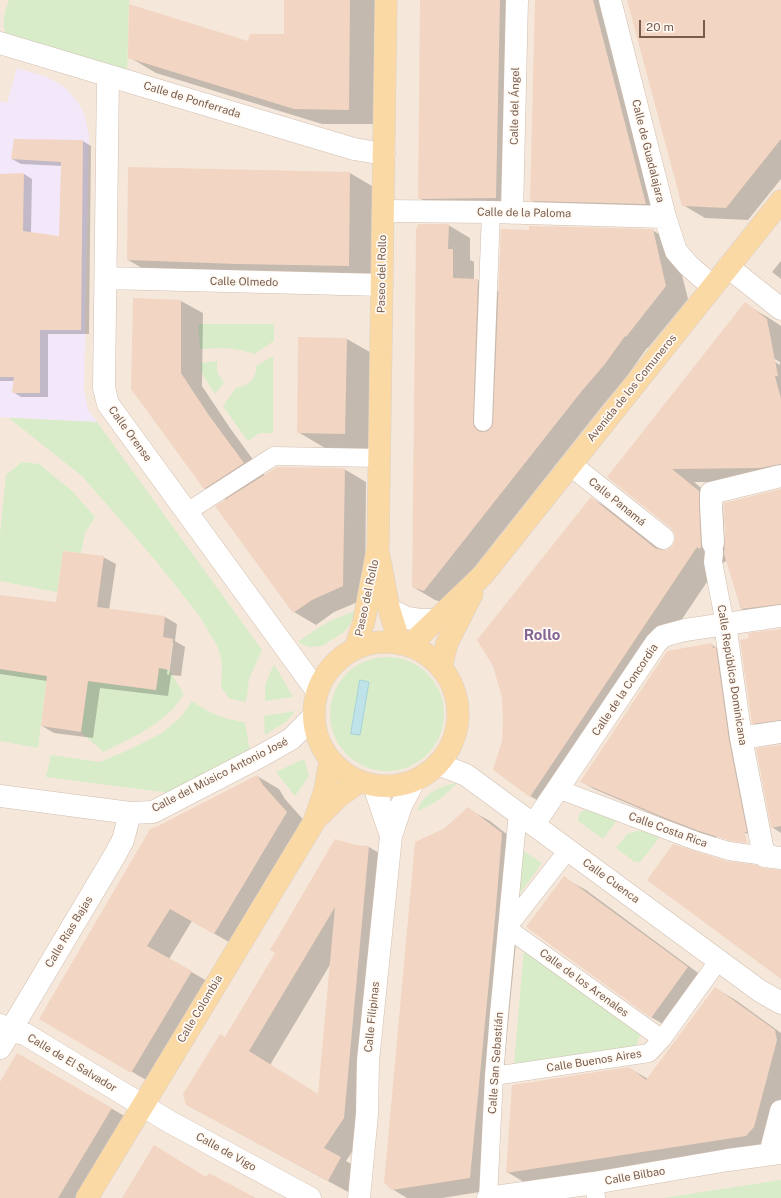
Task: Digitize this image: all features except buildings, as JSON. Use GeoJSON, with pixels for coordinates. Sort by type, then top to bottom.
{"type":"FeatureCollection","features":[{"type":"Feature","properties":{"kind":"main road","name":"Paseo del Rollo"},"geometry":{"type":"LineString","coordinates":[[386,0],[378,547],[389,608],[405,645]]}},
{"type":"Feature","properties":{"kind":"main road","name":"Avenida de los Comuneros"},"geometry":{"type":"LineString","coordinates":[[405,645],[436,620],[483,575],[781,201]]}},
{"type":"Feature","properties":{"kind":"main road","name":"Paseo del Rollo"},"geometry":{"type":"LineString","coordinates":[[355,649],[364,621],[378,547]]}},
{"type":"Feature","properties":{"kind":"main road","name":"Avenida de los Comuneros"},"geometry":{"type":"LineString","coordinates":[[441,668],[447,643],[483,575]]}},
{"type":"Feature","properties":{"kind":"main road"},"geometry":{"type":"LineString","coordinates":[[377,643],[405,645],[427,655],[441,668],[452,686],[457,706],[456,727],[450,747],[438,764],[414,781],[394,786],[366,784],[343,773],[330,761],[318,740],[313,717],[317,691],[326,674],[339,659],[355,649],[377,643]]}},
{"type":"Feature","properties":{"kind":"main road","name":"Calle Colombia"},"geometry":{"type":"LineString","coordinates":[[87,1198],[315,820],[325,790],[330,761]]}},
{"type":"Feature","properties":{"kind":"main road","name":"Calle Colombia"},"geometry":{"type":"LineString","coordinates":[[315,820],[338,797],[366,784]]}},
{"type":"Feature","properties":{"kind":"street","name":"Calle del Ángel"},"geometry":{"type":"LineString","coordinates":[[512,213],[517,0]]}},
{"type":"Feature","properties":{"kind":"street","name":"Calle de Guadalajara"},"geometry":{"type":"LineString","coordinates":[[610,0],[664,217],[676,251],[688,266],[713,287]]}},
{"type":"Feature","properties":{"kind":"street","name":"Calle de Ponferrada"},"geometry":{"type":"LineString","coordinates":[[0,43],[354,149],[384,154]]}},
{"type":"Feature","properties":{"kind":"street","name":"Calle Orense"},"geometry":{"type":"LineString","coordinates":[[108,76],[106,138],[104,388],[108,404],[317,691]]}},
{"type":"Feature","properties":{"kind":"street","name":"Calle de la Paloma"},"geometry":{"type":"LineString","coordinates":[[383,211],[491,212],[664,217]]}},
{"type":"Feature","properties":{"kind":"street"},"geometry":{"type":"LineString","coordinates":[[484,422],[491,212]]}},
{"type":"Feature","properties":{"kind":"street"},"geometry":{"type":"LineString","coordinates":[[728,267],[781,309]]}},
{"type":"Feature","properties":{"kind":"street","name":"Calle Olmedo"},"geometry":{"type":"LineString","coordinates":[[106,278],[382,285]]}},
{"type":"Feature","properties":{"kind":"street"},"geometry":{"type":"LineString","coordinates":[[187,512],[274,456],[379,458]]}},
{"type":"Feature","properties":{"kind":"street","name":"Calle Panamá"},"geometry":{"type":"LineString","coordinates":[[571,465],[663,538]]}},
{"type":"Feature","properties":{"kind":"street","name":"Calle República Dominicana"},"geometry":{"type":"LineString","coordinates":[[773,857],[762,846],[741,738],[725,624],[713,562],[714,553],[710,505],[711,492],[781,476]]}},
{"type":"Feature","properties":{"kind":"street"},"geometry":{"type":"LineString","coordinates":[[389,608],[407,618],[436,620]]}},
{"type":"Feature","properties":{"kind":"street","name":"Calle de la Concordia"},"geometry":{"type":"LineString","coordinates":[[526,818],[558,789],[656,643],[663,636],[685,630],[781,616]]}},
{"type":"Feature","properties":{"kind":"street","name":"Calle del Músico Antonio José"},"geometry":{"type":"LineString","coordinates":[[0,796],[130,813],[153,812],[262,756],[291,739],[313,717]]}},
{"type":"Feature","properties":{"kind":"street"},"geometry":{"type":"LineString","coordinates":[[741,738],[781,732]]}},
{"type":"Feature","properties":{"kind":"street","name":"Calle Cuenca"},"geometry":{"type":"LineString","coordinates":[[438,764],[466,774],[760,991],[781,1003]]}},
{"type":"Feature","properties":{"kind":"street","name":"Calle Filipinas"},"geometry":{"type":"LineString","coordinates":[[359,1198],[367,1114],[368,1061],[391,836],[401,806],[414,781]]}},
{"type":"Feature","properties":{"kind":"street","name":"Calle Filipinas"},"geometry":{"type":"LineString","coordinates":[[366,784],[391,836]]}},
{"type":"Feature","properties":{"kind":"street","name":"Calle Costa Rica"},"geometry":{"type":"LineString","coordinates":[[558,789],[696,841],[729,851],[773,857]]}},
{"type":"Feature","properties":{"kind":"street","name":"Calle Rías Bajas"},"geometry":{"type":"LineString","coordinates":[[3,1035],[115,855],[123,840],[130,813]]}},
{"type":"Feature","properties":{"kind":"street","name":"Calle San Sebastián"},"geometry":{"type":"LineString","coordinates":[[488,1198],[494,1076],[507,928],[526,818]]}},
{"type":"Feature","properties":{"kind":"street"},"geometry":{"type":"LineString","coordinates":[[507,928],[568,850]]}},
{"type":"Feature","properties":{"kind":"street","name":"Calle de los Arenales"},"geometry":{"type":"LineString","coordinates":[[507,928],[662,1039]]}},
{"type":"Feature","properties":{"kind":"street","name":"Calle Buenos Aires"},"geometry":{"type":"LineString","coordinates":[[494,1076],[649,1053],[662,1039],[719,960]]}},
{"type":"Feature","properties":{"kind":"street","name":"Calle de El Salvador"},"geometry":{"type":"LineString","coordinates":[[3,1035],[25,1034],[143,1106]]}},
{"type":"Feature","properties":{"kind":"street","name":"Calle de Vigo"},"geometry":{"type":"LineString","coordinates":[[143,1106],[310,1198]]}},
{"type":"Feature","properties":{"kind":"street"},"geometry":{"type":"LineString","coordinates":[[776,1154],[781,1111]]}},
{"type":"Feature","properties":{"kind":"street","name":"Calle Bilbao"},"geometry":{"type":"LineString","coordinates":[[488,1198],[595,1191],[720,1161],[776,1154]]}},
{"type":"Feature","properties":{"kind":"shaded area"},"geometry":{"type":"Polygon","coordinates":[[[0,0],[781,0],[781,1198],[0,1198],[0,0]]]}},
{"type":"Feature","properties":{"kind":"shaded area"},"geometry":{"type":"Polygon","coordinates":[[[17,68],[47,77],[66,88],[79,104],[84,114],[89,135],[84,391],[88,409],[97,422],[0,417],[0,101],[7,103],[17,68]]]}},
{"type":"Feature","properties":{"kind":"green space"},"geometry":{"type":"Polygon","coordinates":[[[9,0],[129,0],[127,72],[7,35],[4,22],[9,0]]]}},
{"type":"Feature","properties":{"kind":"green space"},"geometry":{"type":"Polygon","coordinates":[[[198,324],[274,324],[274,341],[254,354],[234,349],[200,349],[198,324]]]}},
{"type":"Feature","properties":{"kind":"green space"},"geometry":{"type":"Polygon","coordinates":[[[273,356],[273,433],[259,433],[248,441],[223,406],[236,388],[244,386],[251,381],[255,375],[256,366],[273,356]]]}},
{"type":"Feature","properties":{"kind":"green space"},"geometry":{"type":"Polygon","coordinates":[[[217,361],[217,372],[224,382],[215,394],[201,372],[201,363],[217,361]]]}},
{"type":"Feature","properties":{"kind":"green space"},"geometry":{"type":"Polygon","coordinates":[[[9,418],[97,422],[262,650],[249,679],[246,702],[230,699],[221,687],[222,664],[218,647],[198,614],[156,561],[82,476],[9,418]]]}},
{"type":"Feature","properties":{"kind":"green space"},"geometry":{"type":"Polygon","coordinates":[[[22,462],[39,464],[72,491],[95,517],[85,533],[81,553],[63,551],[57,592],[0,581],[0,534],[6,475],[22,462]]]}},
{"type":"Feature","properties":{"kind":"green space"},"geometry":{"type":"Polygon","coordinates":[[[355,611],[351,623],[344,632],[322,646],[309,647],[298,642],[325,624],[355,611]]]}},
{"type":"Feature","properties":{"kind":"green space"},"geometry":{"type":"Polygon","coordinates":[[[387,657],[409,661],[427,674],[440,692],[444,714],[440,736],[427,754],[409,767],[387,771],[365,767],[347,754],[334,736],[330,714],[334,692],[347,674],[365,661],[387,657]]]}},
{"type":"Feature","properties":{"kind":"green space"},"geometry":{"type":"Polygon","coordinates":[[[274,664],[293,697],[265,701],[265,685],[274,664]]]}},
{"type":"Feature","properties":{"kind":"green space"},"geometry":{"type":"Polygon","coordinates":[[[159,668],[169,670],[184,694],[173,709],[158,722],[103,752],[81,732],[88,681],[156,690],[159,668]]]}},
{"type":"Feature","properties":{"kind":"green space"},"geometry":{"type":"Polygon","coordinates":[[[0,669],[47,676],[38,748],[0,741],[0,669]]]}},
{"type":"Feature","properties":{"kind":"green space"},"geometry":{"type":"Polygon","coordinates":[[[192,701],[217,715],[245,722],[250,752],[170,793],[46,777],[51,755],[100,762],[133,748],[162,733],[182,716],[192,701]]]}},
{"type":"Feature","properties":{"kind":"green space"},"geometry":{"type":"Polygon","coordinates":[[[295,711],[287,721],[265,735],[264,716],[295,711]]]}},
{"type":"Feature","properties":{"kind":"green space"},"geometry":{"type":"Polygon","coordinates":[[[304,759],[309,776],[295,796],[276,772],[304,759]]]}},
{"type":"Feature","properties":{"kind":"green space"},"geometry":{"type":"Polygon","coordinates":[[[457,783],[438,800],[417,811],[423,800],[428,795],[444,786],[457,783]]]}},
{"type":"Feature","properties":{"kind":"green space"},"geometry":{"type":"Polygon","coordinates":[[[589,810],[617,820],[603,839],[578,821],[578,816],[582,811],[589,810]]]}},
{"type":"Feature","properties":{"kind":"green space"},"geometry":{"type":"Polygon","coordinates":[[[637,831],[646,831],[660,837],[640,862],[635,862],[616,848],[627,834],[637,831]]]}},
{"type":"Feature","properties":{"kind":"green space"},"geometry":{"type":"Polygon","coordinates":[[[522,850],[542,863],[518,896],[522,850]]]}},
{"type":"Feature","properties":{"kind":"green space"},"geometry":{"type":"Polygon","coordinates":[[[524,949],[640,1034],[636,1047],[514,1064],[524,949]]]}},
{"type":"Feature","properties":{"kind":"green space"},"geometry":{"type":"Polygon","coordinates":[[[781,1180],[781,1198],[663,1198],[781,1180]]]}},
{"type":"Feature","properties":{"kind":"water"},"geometry":{"type":"Polygon","coordinates":[[[360,680],[369,682],[360,735],[351,734],[360,680]]]}},
{"type":"Feature","properties":{"kind":"district","name":"Rollo"},"geometry":{"type":"Point","coordinates":[542,635]}}]}
